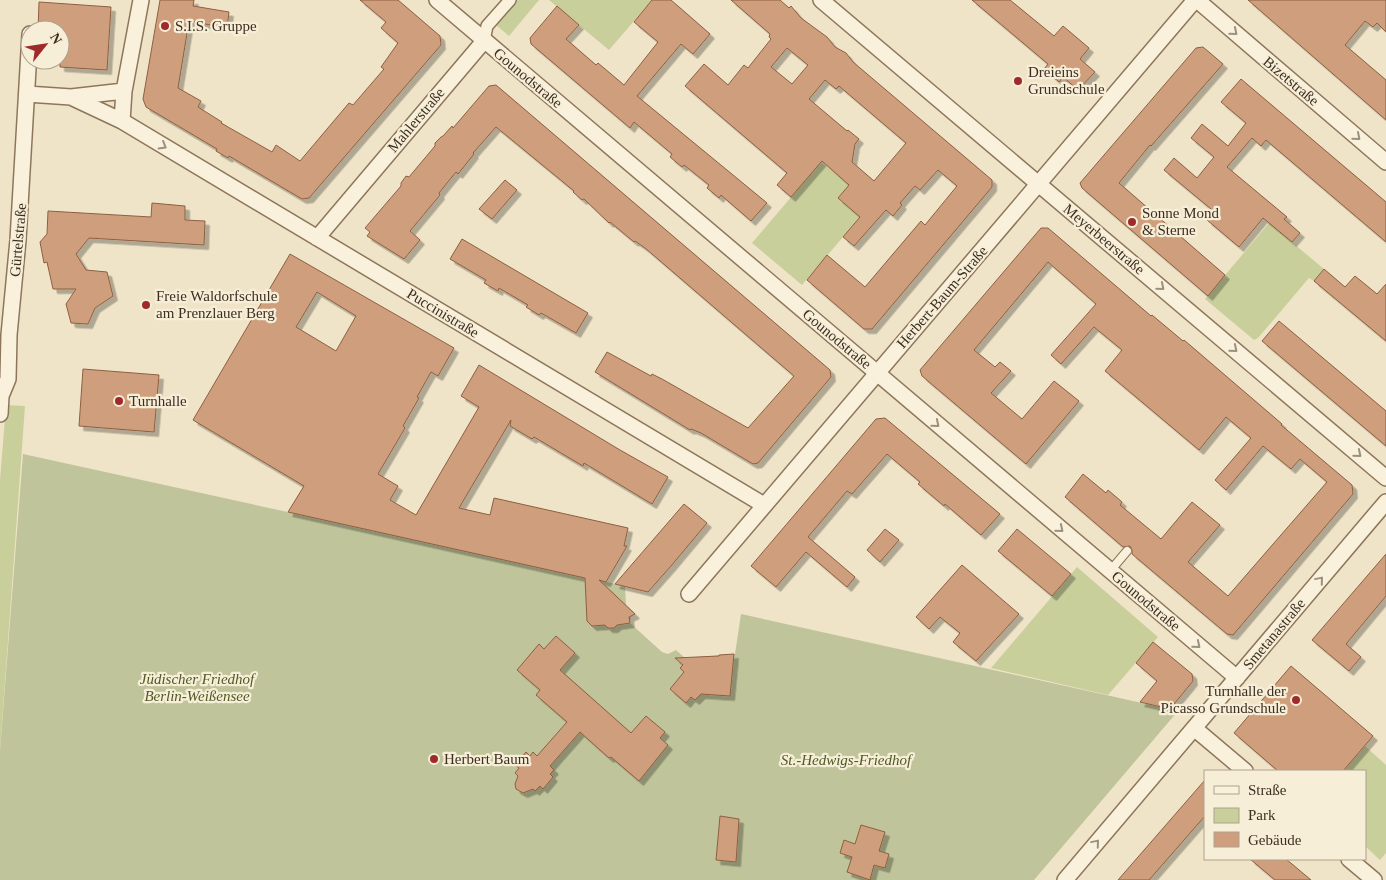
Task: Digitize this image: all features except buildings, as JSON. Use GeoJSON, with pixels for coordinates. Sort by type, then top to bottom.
{"type":"FeatureCollection","features":[{"type":"Feature","properties":{"kind":"street"},"geometry":{"type":"LineString","coordinates":[[71,97],[122,121],[124,91],[141,0]]}},
{"type":"Feature","properties":{"kind":"street","name":"Gounodstraße"},"geometry":{"type":"LineString","coordinates":[[437,0],[1237,678]]}},
{"type":"Feature","properties":{"kind":"street","name":"Mahlerstraße"},"geometry":{"type":"LineString","coordinates":[[317,238],[484,41],[487,26],[510,0]]}},
{"type":"Feature","properties":{"kind":"street","name":"Meyerbeerstraße"},"geometry":{"type":"LineString","coordinates":[[822,0],[1386,478]]}},
{"type":"Feature","properties":{"kind":"street","name":"Herbert-Baum-Straße"},"geometry":{"type":"LineString","coordinates":[[689,594],[1196,0]]}},
{"type":"Feature","properties":{"kind":"street","name":"Bizetstraße"},"geometry":{"type":"LineString","coordinates":[[1196,0],[1386,162]]}},
{"type":"Feature","properties":{"kind":"street","name":"Gürtelstraße"},"geometry":{"type":"LineString","coordinates":[[0,414],[1,396],[8,379],[9,335],[19,232],[28,70]]}},
{"type":"Feature","properties":{"kind":"street"},"geometry":{"type":"LineString","coordinates":[[27,94],[71,97],[124,91]]}},
{"type":"Feature","properties":{"kind":"street","name":"Puccinistraße"},"geometry":{"type":"LineString","coordinates":[[122,121],[764,505]]}},
{"type":"Feature","properties":{"kind":"street","name":"Smetanastraße"},"geometry":{"type":"LineString","coordinates":[[1065,880],[1386,502]]}},
{"type":"Feature","properties":{"kind":"street"},"geometry":{"type":"LineString","coordinates":[[1194,728],[1244,770]]}},
{"type":"Feature","properties":{"kind":"street"},"geometry":{"type":"LineString","coordinates":[[1350,860],[1374,880]]}},
{"type":"Feature","properties":{"kind":"lane"},"geometry":{"type":"LineString","coordinates":[[1110,571],[1127,552]]}},
{"type":"Feature","properties":{"kind":"green space"},"geometry":{"type":"Polygon","coordinates":[[[508,0],[539,0],[509,36],[490,20],[508,0]]]}},
{"type":"Feature","properties":{"kind":"green space"},"geometry":{"type":"Polygon","coordinates":[[[549,0],[652,0],[609,50],[549,0]]]}},
{"type":"Feature","properties":{"kind":"green space"},"geometry":{"type":"Polygon","coordinates":[[[821,162],[849,185],[838,198],[860,217],[802,285],[752,243],[821,162]]]}},
{"type":"Feature","properties":{"kind":"green space"},"geometry":{"type":"Polygon","coordinates":[[[1269,223],[1324,269],[1314,281],[1309,278],[1258,338],[1254,340],[1205,299],[1269,223]]]}},
{"type":"Feature","properties":{"kind":"green space"},"geometry":{"type":"Polygon","coordinates":[[[6,405],[25,406],[0,751],[0,480],[6,405]]]}},
{"type":"Feature","properties":{"kind":"green space","name":"Jüdischer Friedhof Berlin-Weißensee"},"geometry":{"type":"Polygon","coordinates":[[[23,454],[625,586],[626,606],[635,614],[631,617],[630,623],[662,652],[668,654],[676,650],[685,658],[735,654],[741,614],[1178,711],[1034,880],[0,880],[0,751],[23,454]]]}},
{"type":"Feature","properties":{"kind":"green space"},"geometry":{"type":"Polygon","coordinates":[[[1077,567],[1158,637],[1108,695],[991,668],[1077,567]]]}},
{"type":"Feature","properties":{"kind":"green space"},"geometry":{"type":"Polygon","coordinates":[[[1365,746],[1386,765],[1386,853],[1380,860],[1366,847],[1366,770],[1344,770],[1365,746]]]}},
{"type":"Feature","properties":{"kind":"place","name":"S.I.S. Gruppe"},"geometry":{"type":"Point","coordinates":[165,26]}},
{"type":"Feature","properties":{"kind":"place","name":"Dreieins Grundschule"},"geometry":{"type":"Point","coordinates":[1018,81]}},
{"type":"Feature","properties":{"kind":"place","name":"Sonne Mond & Sterne"},"geometry":{"type":"Point","coordinates":[1132,222]}},
{"type":"Feature","properties":{"kind":"place","name":"Freie Waldorfschule am Prenzlauer Berg"},"geometry":{"type":"Point","coordinates":[146,305]}},
{"type":"Feature","properties":{"kind":"place","name":"Turnhalle"},"geometry":{"type":"Point","coordinates":[119,401]}},
{"type":"Feature","properties":{"kind":"place","name":"Turnhalle der Picasso Grundschule"},"geometry":{"type":"Point","coordinates":[1296,700]}},
{"type":"Feature","properties":{"kind":"place","name":"Herbert Baum"},"geometry":{"type":"Point","coordinates":[434,759]}},
{"type":"Feature","properties":{"kind":"park label","name":"St.-Hedwigs-Friedhof"},"geometry":{"type":"Point","coordinates":[846,760]}}]}
